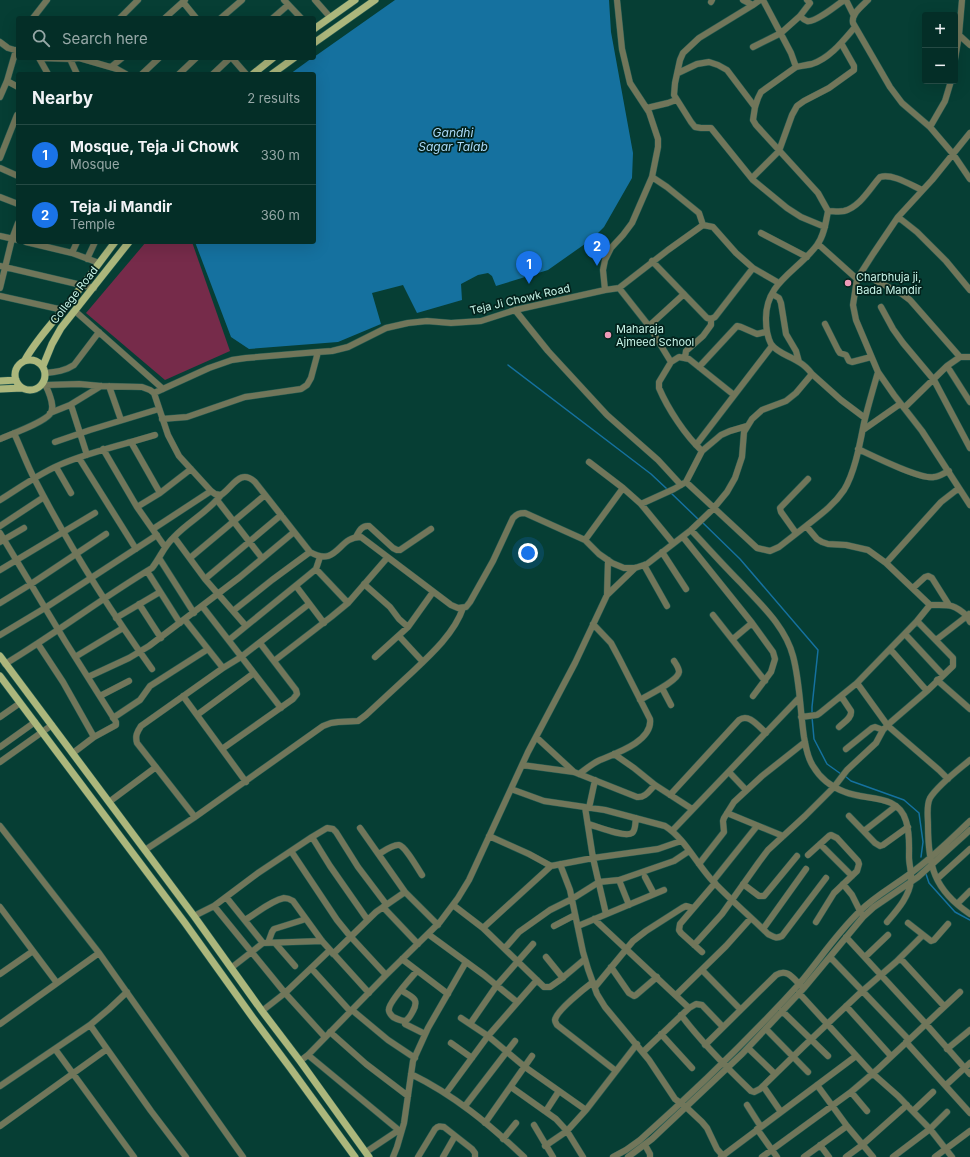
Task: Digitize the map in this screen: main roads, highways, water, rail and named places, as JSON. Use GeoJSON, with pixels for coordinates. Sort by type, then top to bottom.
{"type":"FeatureCollection","features":[{"type":"Feature","properties":{"kind":"main road"},"geometry":{"type":"LineString","coordinates":[[316,42],[374,0]]}},
{"type":"Feature","properties":{"kind":"main road"},"geometry":{"type":"LineString","coordinates":[[316,28],[351,1]]}},
{"type":"Feature","properties":{"kind":"main road"},"geometry":{"type":"LineString","coordinates":[[256,72],[270,60]]}},
{"type":"Feature","properties":{"kind":"main road"},"geometry":{"type":"LineString","coordinates":[[275,72],[291,60]]}},
{"type":"Feature","properties":{"kind":"main road","name":"College Road"},"geometry":{"type":"LineString","coordinates":[[25,360],[113,244]]}},
{"type":"Feature","properties":{"kind":"main road","name":"College Road"},"geometry":{"type":"LineString","coordinates":[[44,370],[56,336],[128,244]]}},
{"type":"Feature","properties":{"kind":"main road"},"geometry":{"type":"LineString","coordinates":[[0,389],[22,388],[32,390],[44,384],[44,370],[35,360],[25,360],[17,367],[15,374],[16,380],[22,388]]}},
{"type":"Feature","properties":{"kind":"main road"},"geometry":{"type":"LineString","coordinates":[[0,381],[16,380]]}},
{"type":"Feature","properties":{"kind":"main road"},"geometry":{"type":"LineString","coordinates":[[0,656],[146,850],[368,1156]]}},
{"type":"Feature","properties":{"kind":"main road"},"geometry":{"type":"LineString","coordinates":[[1,680],[35,722],[151,876],[355,1157]]}},
{"type":"Feature","properties":{"kind":"main road"},"geometry":{"type":"LineString","coordinates":[[77,778],[86,771]]}},
{"type":"Feature","properties":{"kind":"main road"},"geometry":{"type":"LineString","coordinates":[[151,876],[156,875],[160,870]]}},
{"type":"Feature","properties":{"kind":"main road"},"geometry":{"type":"LineString","coordinates":[[161,890],[163,884],[169,882]]}},
{"type":"Feature","properties":{"kind":"main road"},"geometry":{"type":"LineString","coordinates":[[228,984],[238,978]]}},
{"type":"Feature","properties":{"kind":"water","name":"Gandhi Sagar Talab"},"geometry":{"type":"Polygon","coordinates":[[[395,0],[609,0],[611,32],[633,153],[632,178],[604,227],[592,239],[548,270],[496,286],[492,276],[488,273],[478,275],[461,284],[462,300],[417,313],[403,285],[372,293],[381,324],[338,342],[249,349],[231,337],[196,244],[316,244],[316,72],[293,72],[309,60],[316,60],[316,56],[395,0]]]}},
{"type":"Feature","properties":{"kind":"waterway"},"geometry":{"type":"LineString","coordinates":[[508,365],[651,474],[667,489]]}},
{"type":"Feature","properties":{"kind":"waterway"},"geometry":{"type":"LineString","coordinates":[[671,493],[699,520]]}},
{"type":"Feature","properties":{"kind":"waterway"},"geometry":{"type":"LineString","coordinates":[[702,522],[740,559],[818,650],[812,713]]}},
{"type":"Feature","properties":{"kind":"waterway"},"geometry":{"type":"LineString","coordinates":[[812,717],[814,739],[827,764],[841,774]]}},
{"type":"Feature","properties":{"kind":"waterway"},"geometry":{"type":"LineString","coordinates":[[845,776],[851,781],[904,800],[919,813],[923,842],[921,857]]}},
{"type":"Feature","properties":{"kind":"waterway"},"geometry":{"type":"LineString","coordinates":[[926,874],[929,883],[955,912],[970,920]]}},
{"type":"Feature","properties":{"kind":"place","name":"Teja Ji Mandir"},"geometry":{"type":"Point","coordinates":[597,266]}},
{"type":"Feature","properties":{"kind":"place","name":"Charbhuja ji, Bada Mandir"},"geometry":{"type":"Point","coordinates":[848,283]}},
{"type":"Feature","properties":{"kind":"place","name":"Mosque, Teja Ji Chowk"},"geometry":{"type":"Point","coordinates":[529,284]}},
{"type":"Feature","properties":{"kind":"place","name":"Maharaja Ajmeed School"},"geometry":{"type":"Point","coordinates":[608,335]}}]}
